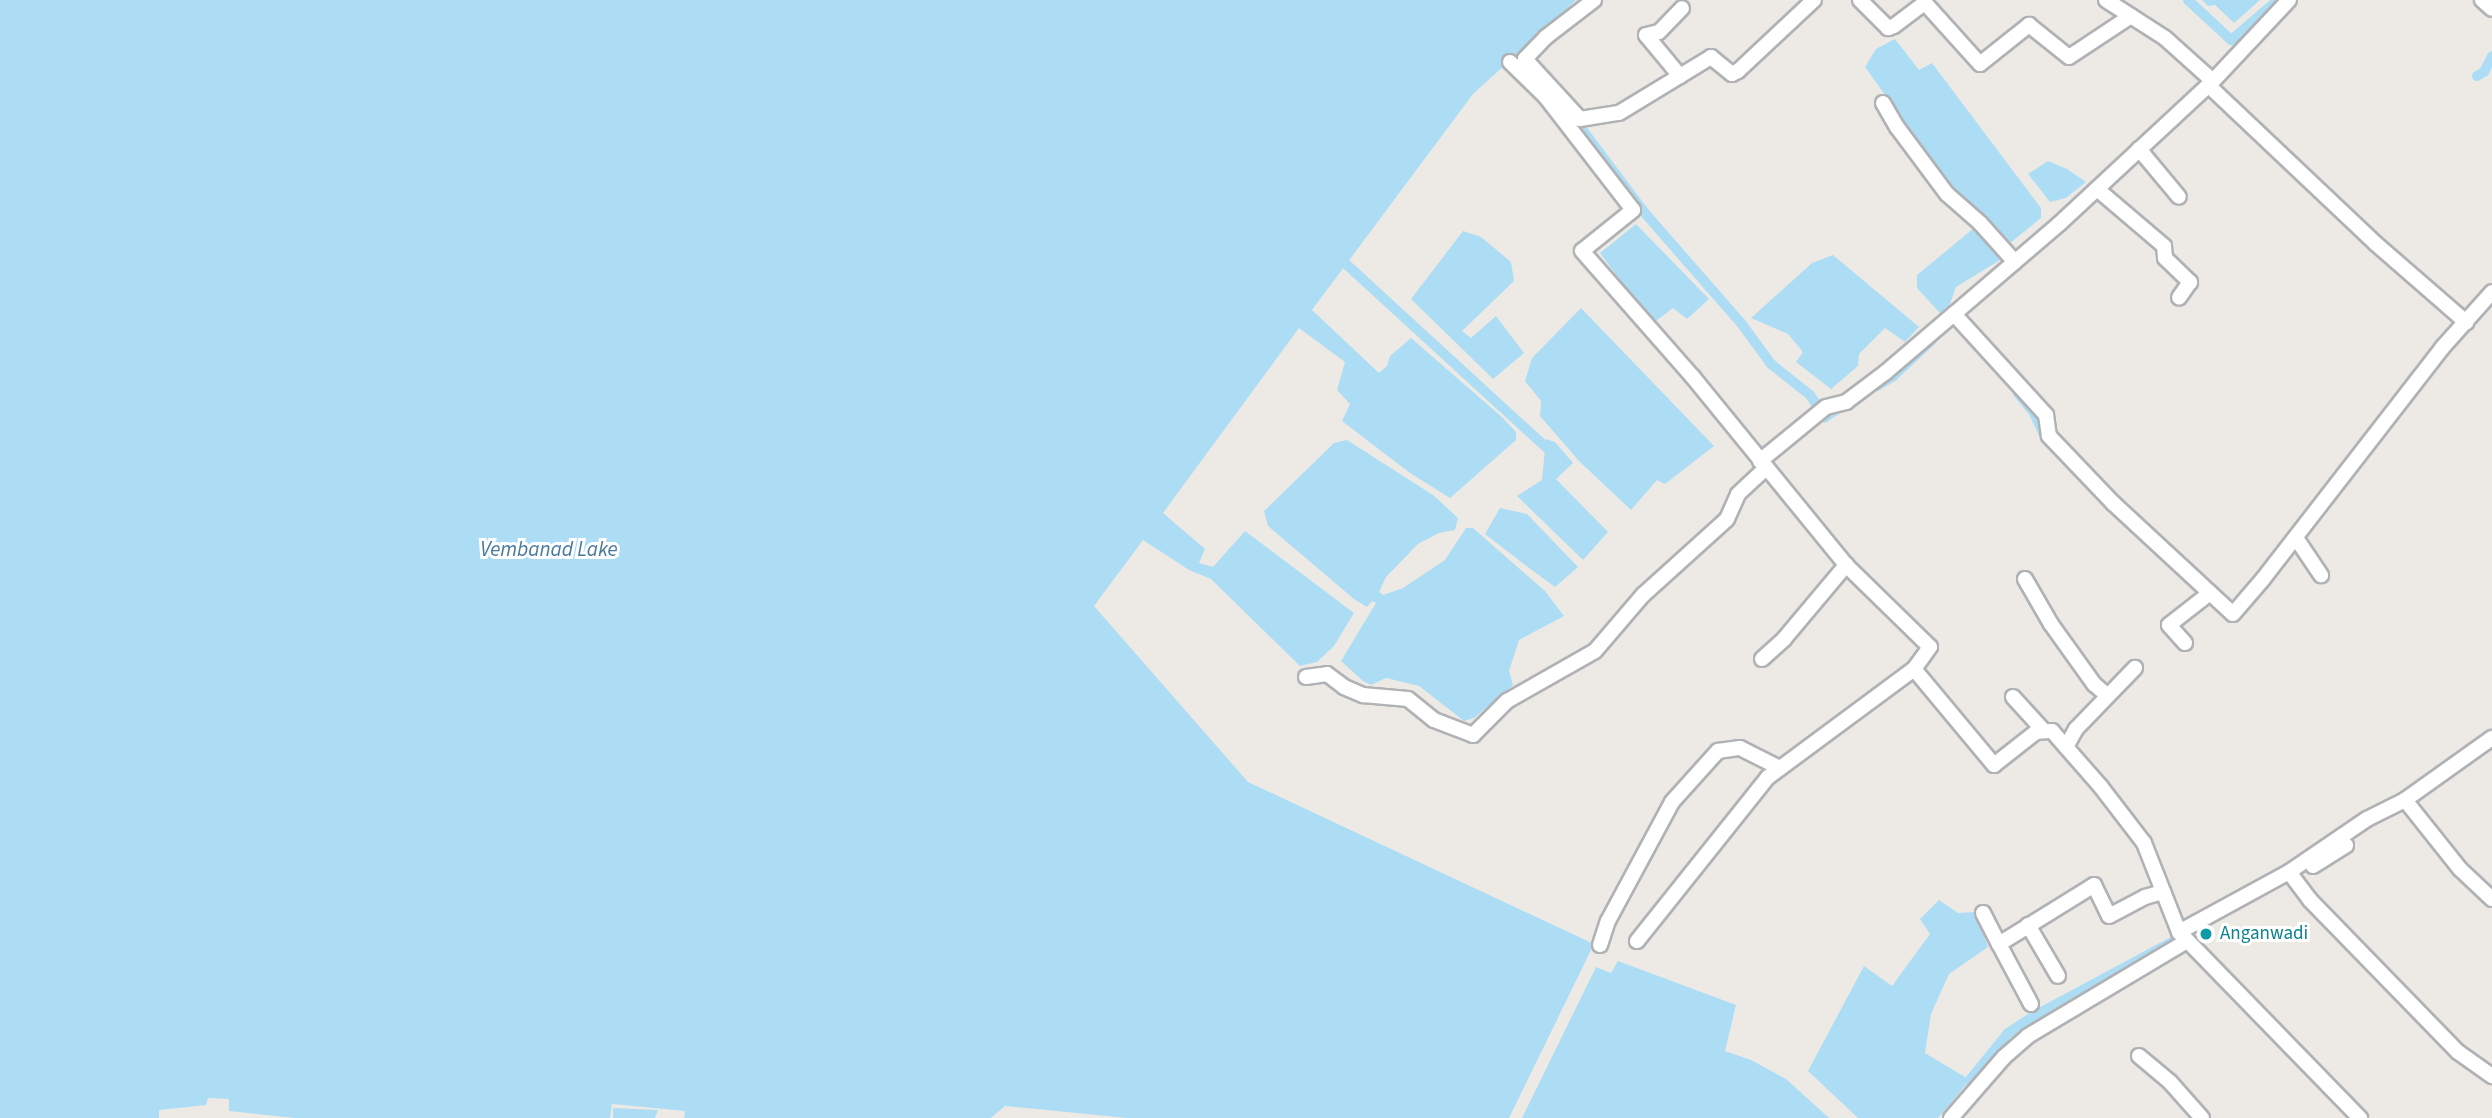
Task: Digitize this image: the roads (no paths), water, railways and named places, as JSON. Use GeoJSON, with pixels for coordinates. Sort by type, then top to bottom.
{"type":"FeatureCollection","features":[{"type":"Feature","properties":{"kind":"street"},"geometry":{"type":"LineString","coordinates":[[1594,0],[1546,37],[1525,59],[1580,119],[1619,113],[1711,57],[1726,74],[1814,0]]}},
{"type":"Feature","properties":{"kind":"street"},"geometry":{"type":"LineString","coordinates":[[1860,0],[1888,27],[1894,26],[1925,3],[1980,64],[2029,25],[2069,57],[2131,16]]}},
{"type":"Feature","properties":{"kind":"street"},"geometry":{"type":"LineString","coordinates":[[2106,0],[2165,38],[2375,243],[2466,322]]}},
{"type":"Feature","properties":{"kind":"street"},"geometry":{"type":"LineString","coordinates":[[1306,677],[1327,674],[1344,687],[1363,695],[1408,699],[1434,720],[1473,735],[1507,701],[1595,651],[1643,595],[1727,519],[1738,494],[1763,464],[1820,412],[1846,402],[2015,262],[2210,83],[2289,0]]}},
{"type":"Feature","properties":{"kind":"street"},"geometry":{"type":"LineString","coordinates":[[2482,0],[2492,9]]}},
{"type":"Feature","properties":{"kind":"street"},"geometry":{"type":"LineString","coordinates":[[1680,76],[1646,35],[1659,32],[1682,8]]}},
{"type":"Feature","properties":{"kind":"street"},"geometry":{"type":"LineString","coordinates":[[1510,62],[1545,96],[1633,209],[1582,251],[1692,376],[1846,565],[1930,647],[1914,669],[1768,777],[1637,941]]}},
{"type":"Feature","properties":{"kind":"street"},"geometry":{"type":"LineString","coordinates":[[1883,103],[1897,127],[1947,194],[1980,223],[2015,262]]}},
{"type":"Feature","properties":{"kind":"street"},"geometry":{"type":"LineString","coordinates":[[1577,137],[1601,117]]}},
{"type":"Feature","properties":{"kind":"street"},"geometry":{"type":"LineString","coordinates":[[2140,149],[2179,197]]}},
{"type":"Feature","properties":{"kind":"street"},"geometry":{"type":"LineString","coordinates":[[2097,189],[2164,246],[2165,258],[2190,282],[2179,298]]}},
{"type":"Feature","properties":{"kind":"street"},"geometry":{"type":"LineString","coordinates":[[1954,314],[2046,415],[2049,436],[2113,503],[2233,614],[2296,538],[2442,348],[2491,295]]}},
{"type":"Feature","properties":{"kind":"street"},"geometry":{"type":"LineString","coordinates":[[2296,538],[2321,575]]}},
{"type":"Feature","properties":{"kind":"street"},"geometry":{"type":"LineString","coordinates":[[1762,659],[1784,639],[1846,565]]}},
{"type":"Feature","properties":{"kind":"street"},"geometry":{"type":"LineString","coordinates":[[2025,579],[2051,624],[2094,684],[2108,696]]}},
{"type":"Feature","properties":{"kind":"street"},"geometry":{"type":"LineString","coordinates":[[2185,643],[2169,625],[2210,593]]}},
{"type":"Feature","properties":{"kind":"street"},"geometry":{"type":"LineString","coordinates":[[2066,747],[2076,729],[2135,668]]}},
{"type":"Feature","properties":{"kind":"street"},"geometry":{"type":"LineString","coordinates":[[1914,669],[1994,765],[2036,732],[2052,731],[2144,843],[2183,937],[2360,1118]]}},
{"type":"Feature","properties":{"kind":"street"},"geometry":{"type":"LineString","coordinates":[[2013,697],[2044,731]]}},
{"type":"Feature","properties":{"kind":"street"},"geometry":{"type":"LineString","coordinates":[[2292,875],[2367,819],[2405,800],[2492,738]]}},
{"type":"Feature","properties":{"kind":"street"},"geometry":{"type":"LineString","coordinates":[[1601,945],[1608,921],[1671,802],[1718,751],[1740,748],[1780,768]]}},
{"type":"Feature","properties":{"kind":"street"},"geometry":{"type":"LineString","coordinates":[[2405,800],[2460,869],[2492,899]]}},
{"type":"Feature","properties":{"kind":"street"},"geometry":{"type":"LineString","coordinates":[[1951,1118],[2004,1057],[2028,1036],[2183,937],[2346,845]]}},
{"type":"Feature","properties":{"kind":"street"},"geometry":{"type":"LineString","coordinates":[[2292,875],[2310,900],[2458,1052],[2492,1076]]}},
{"type":"Feature","properties":{"kind":"street"},"geometry":{"type":"LineString","coordinates":[[1999,944],[2094,885],[2109,916],[2145,897],[2163,892]]}},
{"type":"Feature","properties":{"kind":"street"},"geometry":{"type":"LineString","coordinates":[[1983,913],[2031,1004]]}},
{"type":"Feature","properties":{"kind":"street"},"geometry":{"type":"LineString","coordinates":[[2028,925],[2058,976]]}},
{"type":"Feature","properties":{"kind":"street"},"geometry":{"type":"LineString","coordinates":[[2138,1056],[2171,1082],[2202,1118]]}},
{"type":"Feature","properties":{"kind":"water","name":"Vembanad Lake"},"geometry":{"type":"Polygon","coordinates":[[[0,0],[1576,0],[1473,94],[1312,310],[1379,373],[1387,366],[1390,356],[1411,338],[1503,418],[1516,432],[1516,440],[1450,498],[1410,473],[1342,421],[1350,404],[1337,390],[1345,362],[1299,328],[1163,513],[1205,549],[1199,563],[1213,567],[1245,531],[1354,613],[1334,646],[1317,662],[1300,666],[1211,579],[1189,570],[1143,540],[1094,606],[1248,782],[1594,944],[1509,1118],[1127,1118],[1005,1106],[991,1118],[684,1118],[685,1111],[612,1104],[610,1118],[295,1118],[229,1111],[229,1099],[208,1098],[206,1105],[159,1110],[159,1118],[0,1118],[0,0]]]}},
{"type":"Feature","properties":{"kind":"water"},"geometry":{"type":"Polygon","coordinates":[[[2202,0],[2260,0],[2234,23],[2215,5],[2208,6],[2202,0]]]}},
{"type":"Feature","properties":{"kind":"water"},"geometry":{"type":"Polygon","coordinates":[[[1895,39],[1919,70],[1932,63],[2041,208],[2041,218],[2010,243],[1995,225],[1957,195],[1865,67],[1876,49],[1895,39]]]}},
{"type":"Feature","properties":{"kind":"water"},"geometry":{"type":"Polygon","coordinates":[[[2048,161],[2067,169],[2086,182],[2066,198],[2050,202],[2028,174],[2048,161]]]}},
{"type":"Feature","properties":{"kind":"water"},"geometry":{"type":"Polygon","coordinates":[[[1636,224],[1709,299],[1687,319],[1673,308],[1652,324],[1600,253],[1636,224]]]}},
{"type":"Feature","properties":{"kind":"water"},"geometry":{"type":"Polygon","coordinates":[[[1974,228],[2000,260],[1956,287],[1950,304],[1940,313],[1917,288],[1917,275],[1974,228]]]}},
{"type":"Feature","properties":{"kind":"water"},"geometry":{"type":"Polygon","coordinates":[[[1463,231],[1481,237],[1511,262],[1514,281],[1462,331],[1471,338],[1496,316],[1524,353],[1493,379],[1411,299],[1463,231]]]}},
{"type":"Feature","properties":{"kind":"water"},"geometry":{"type":"Polygon","coordinates":[[[1833,255],[1919,327],[1905,342],[1885,328],[1859,354],[1858,366],[1831,389],[1796,362],[1803,352],[1788,334],[1751,318],[1812,263],[1833,255]]]}},
{"type":"Feature","properties":{"kind":"water"},"geometry":{"type":"Polygon","coordinates":[[[1581,308],[1714,446],[1665,484],[1657,480],[1631,510],[1579,461],[1540,416],[1541,401],[1525,381],[1532,358],[1581,308]]]}},
{"type":"Feature","properties":{"kind":"water"},"geometry":{"type":"Polygon","coordinates":[[[1546,439],[1555,442],[1573,463],[1556,479],[1608,532],[1583,560],[1517,496],[1542,480],[1546,439]]]}},
{"type":"Feature","properties":{"kind":"water"},"geometry":{"type":"Polygon","coordinates":[[[1347,440],[1433,495],[1458,518],[1455,530],[1439,533],[1418,544],[1386,577],[1379,592],[1383,595],[1403,588],[1445,560],[1466,528],[1473,528],[1545,591],[1564,616],[1519,640],[1509,671],[1513,685],[1474,718],[1464,721],[1419,686],[1386,678],[1371,685],[1341,661],[1376,603],[1372,601],[1367,607],[1354,599],[1268,526],[1264,511],[1334,443],[1347,440]]]}},
{"type":"Feature","properties":{"kind":"water"},"geometry":{"type":"Polygon","coordinates":[[[1500,508],[1527,514],[1578,567],[1555,587],[1525,565],[1485,534],[1500,508]]]}},
{"type":"Feature","properties":{"kind":"water"},"geometry":{"type":"Polygon","coordinates":[[[1939,900],[1958,913],[1975,912],[1988,947],[1949,974],[1931,1014],[1925,1053],[1970,1080],[1938,1118],[1858,1118],[1808,1071],[1864,966],[1892,986],[1930,934],[1920,919],[1939,900]]]}},
{"type":"Feature","properties":{"kind":"water"},"geometry":{"type":"Polygon","coordinates":[[[1618,961],[1736,1005],[1725,1051],[1751,1060],[1786,1079],[1829,1118],[1522,1118],[1596,967],[1611,973],[1618,961]]]}},
{"type":"Feature","properties":{"kind":"water"},"geometry":{"type":"Polygon","coordinates":[[[613,1108],[658,1110],[655,1118],[613,1118],[613,1108]]]}},
{"type":"Feature","properties":{"kind":"waterway"},"geometry":{"type":"LineString","coordinates":[[2188,0],[2231,40],[2278,0]]}},
{"type":"Feature","properties":{"kind":"waterway"},"geometry":{"type":"LineString","coordinates":[[2477,76],[2484,72],[2492,56]]}},
{"type":"Feature","properties":{"kind":"waterway"},"geometry":{"type":"LineString","coordinates":[[1572,116],[1644,212],[1741,323],[1771,364],[1810,395],[1825,417],[1842,406]]}},
{"type":"Feature","properties":{"kind":"waterway"},"geometry":{"type":"LineString","coordinates":[[1346,264],[1547,448]]}},
{"type":"Feature","properties":{"kind":"waterway"},"geometry":{"type":"LineString","coordinates":[[1877,386],[1892,377],[1932,340]]}},
{"type":"Feature","properties":{"kind":"waterway"},"geometry":{"type":"LineString","coordinates":[[2018,393],[2034,413],[2046,439]]}},
{"type":"Feature","properties":{"kind":"waterway"},"geometry":{"type":"LineString","coordinates":[[1970,1080],[2008,1033],[2034,1016],[2176,940]]}},
{"type":"Feature","properties":{"kind":"place","name":"Anganwadi"},"geometry":{"type":"Point","coordinates":[2206,934]}}]}
